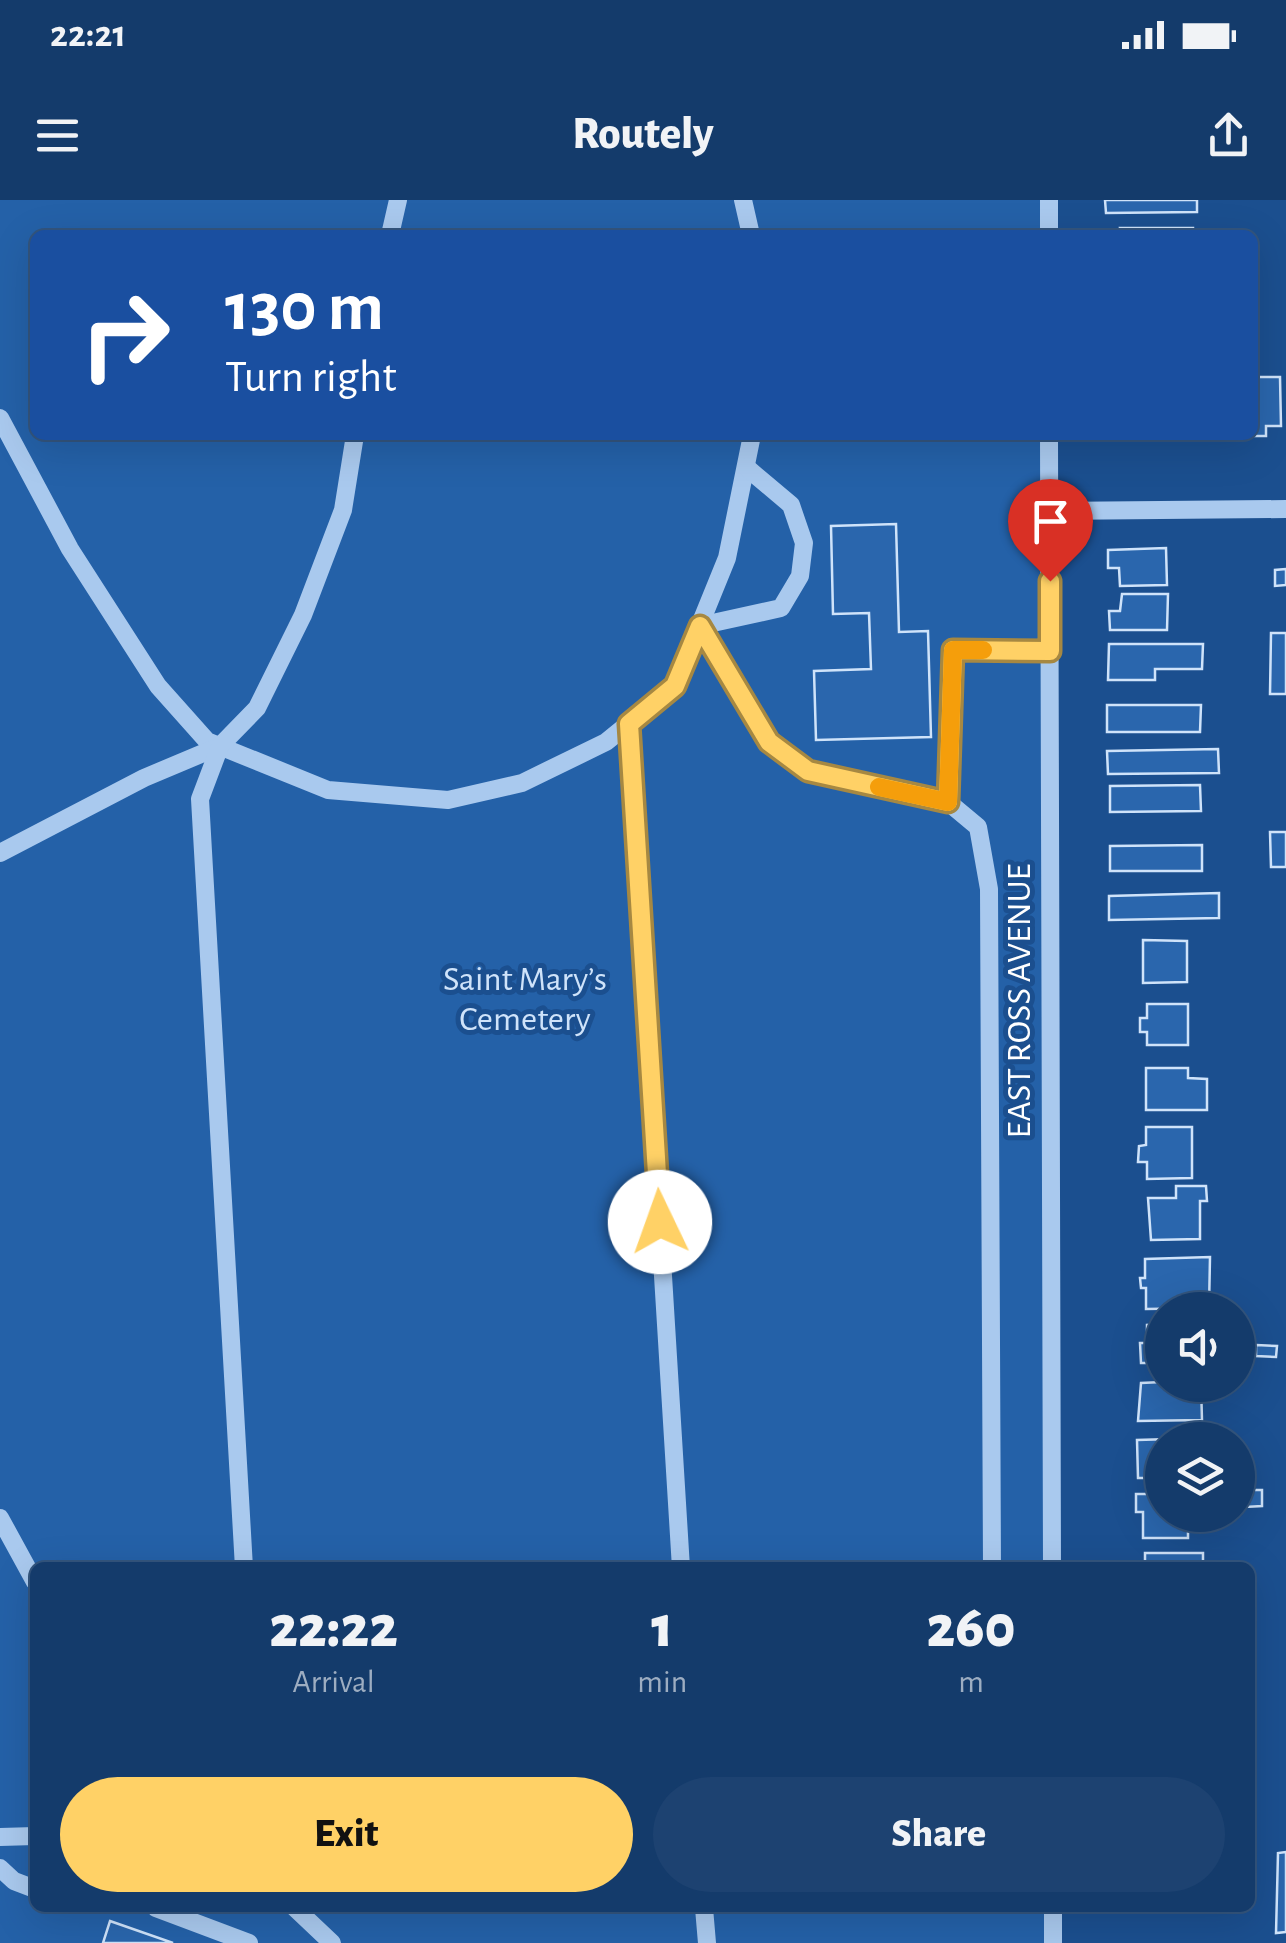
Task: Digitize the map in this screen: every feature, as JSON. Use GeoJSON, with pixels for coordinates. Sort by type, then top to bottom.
{"type":"FeatureCollection","features":[{"type":"Feature","properties":{"kind":"street"},"geometry":{"type":"LineString","coordinates":[[391,230],[398,200]]}},
{"type":"Feature","properties":{"kind":"street"},"geometry":{"type":"LineString","coordinates":[[743,200],[750,230]]}},
{"type":"Feature","properties":{"kind":"street"},"geometry":{"type":"LineString","coordinates":[[1049,200],[1049,230]]}},
{"type":"Feature","properties":{"kind":"street"},"geometry":{"type":"LineString","coordinates":[[0,418],[70,549],[158,686],[207,741],[328,790],[448,800],[522,783],[606,742],[675,686],[727,558],[751,440]]}},
{"type":"Feature","properties":{"kind":"street"},"geometry":{"type":"LineString","coordinates":[[0,853],[144,778],[220,746],[257,708],[303,615],[343,510],[354,440]]}},
{"type":"Feature","properties":{"kind":"street","name":"EAST ROSS AVENUE"},"geometry":{"type":"LineString","coordinates":[[1049,440],[1052,1562]]}},
{"type":"Feature","properties":{"kind":"street"},"geometry":{"type":"LineString","coordinates":[[700,626],[781,608],[800,576],[804,542],[790,505],[746,467]]}},
{"type":"Feature","properties":{"kind":"street"},"geometry":{"type":"LineString","coordinates":[[1050,512],[1286,509]]}},
{"type":"Feature","properties":{"kind":"street"},"geometry":{"type":"LineString","coordinates":[[700,626],[769,742],[808,771],[948,802],[978,826],[989,889],[992,1562]]}},
{"type":"Feature","properties":{"kind":"street"},"geometry":{"type":"LineString","coordinates":[[948,802],[953,650],[1050,651]]}},
{"type":"Feature","properties":{"kind":"street"},"geometry":{"type":"LineString","coordinates":[[629,724],[681,1562]]}},
{"type":"Feature","properties":{"kind":"street"},"geometry":{"type":"LineString","coordinates":[[220,746],[200,799],[244,1562]]}},
{"type":"Feature","properties":{"kind":"street"},"geometry":{"type":"LineString","coordinates":[[0,1518],[30,1573]]}},
{"type":"Feature","properties":{"kind":"street"},"geometry":{"type":"LineString","coordinates":[[0,1838],[30,1836]]}},
{"type":"Feature","properties":{"kind":"street"},"geometry":{"type":"LineString","coordinates":[[0,1868],[14,1881],[30,1887]]}},
{"type":"Feature","properties":{"kind":"street"},"geometry":{"type":"LineString","coordinates":[[167,1912],[249,1943]]}},
{"type":"Feature","properties":{"kind":"street"},"geometry":{"type":"LineString","coordinates":[[299,1912],[332,1943]]}},
{"type":"Feature","properties":{"kind":"street"},"geometry":{"type":"LineString","coordinates":[[704,1912],[707,1943]]}},
{"type":"Feature","properties":{"kind":"street"},"geometry":{"type":"LineString","coordinates":[[1053,1912],[1053,1943]]}},
{"type":"Feature","properties":{"kind":"green space","name":"Saint Mary’s Cemetery"},"geometry":{"type":"Polygon","coordinates":[[[0,200],[1049,200],[1049,230],[30,230],[30,440],[1049,440],[1052,1562],[30,1562],[30,1912],[1053,1912],[1053,1943],[0,1943],[0,200]]]}},
{"type":"Feature","properties":{"kind":"building"},"geometry":{"type":"Polygon","coordinates":[[[1105,200],[1197,200],[1197,212],[1106,213],[1105,200]]]}},
{"type":"Feature","properties":{"kind":"building"},"geometry":{"type":"Polygon","coordinates":[[[1120,228],[1193,228],[1193,230],[1120,228]]]}},
{"type":"Feature","properties":{"kind":"building"},"geometry":{"type":"Polygon","coordinates":[[[1258,377],[1280,377],[1281,426],[1266,426],[1266,436],[1258,436],[1258,377]]]}},
{"type":"Feature","properties":{"kind":"building"},"geometry":{"type":"Polygon","coordinates":[[[896,524],[899,632],[928,631],[931,737],[816,740],[814,671],[871,669],[869,613],[833,614],[831,526],[896,524]]]}},
{"type":"Feature","properties":{"kind":"building"},"geometry":{"type":"Polygon","coordinates":[[[1166,548],[1167,585],[1120,586],[1119,568],[1108,568],[1108,550],[1166,548]]]}},
{"type":"Feature","properties":{"kind":"building"},"geometry":{"type":"Polygon","coordinates":[[[1286,569],[1286,585],[1275,586],[1275,570],[1286,569]]]}},
{"type":"Feature","properties":{"kind":"building"},"geometry":{"type":"Polygon","coordinates":[[[1122,594],[1168,594],[1167,630],[1110,630],[1109,611],[1120,611],[1122,594]]]}},
{"type":"Feature","properties":{"kind":"building"},"geometry":{"type":"Polygon","coordinates":[[[1271,633],[1286,633],[1286,694],[1270,694],[1271,633]]]}},
{"type":"Feature","properties":{"kind":"building"},"geometry":{"type":"Polygon","coordinates":[[[1109,644],[1203,644],[1202,669],[1155,669],[1155,680],[1108,680],[1109,644]]]}},
{"type":"Feature","properties":{"kind":"building"},"geometry":{"type":"Polygon","coordinates":[[[1107,705],[1201,705],[1200,732],[1107,732],[1107,705]]]}},
{"type":"Feature","properties":{"kind":"building"},"geometry":{"type":"Polygon","coordinates":[[[1218,749],[1219,773],[1108,774],[1107,751],[1218,749]]]}},
{"type":"Feature","properties":{"kind":"building"},"geometry":{"type":"Polygon","coordinates":[[[1200,785],[1201,811],[1110,812],[1110,786],[1200,785]]]}},
{"type":"Feature","properties":{"kind":"building"},"geometry":{"type":"Polygon","coordinates":[[[1270,832],[1286,832],[1286,867],[1271,867],[1270,832]]]}},
{"type":"Feature","properties":{"kind":"building"},"geometry":{"type":"Polygon","coordinates":[[[1202,845],[1202,871],[1110,871],[1110,846],[1202,845]]]}},
{"type":"Feature","properties":{"kind":"building"},"geometry":{"type":"Polygon","coordinates":[[[1219,893],[1219,918],[1109,920],[1109,896],[1219,893]]]}},
{"type":"Feature","properties":{"kind":"building"},"geometry":{"type":"Polygon","coordinates":[[[1143,940],[1187,941],[1187,982],[1143,983],[1143,940]]]}},
{"type":"Feature","properties":{"kind":"building"},"geometry":{"type":"Polygon","coordinates":[[[1147,1004],[1188,1004],[1188,1045],[1147,1045],[1147,1032],[1140,1032],[1140,1018],[1147,1018],[1147,1004]]]}},
{"type":"Feature","properties":{"kind":"building"},"geometry":{"type":"Polygon","coordinates":[[[1146,1068],[1188,1068],[1188,1078],[1207,1079],[1207,1110],[1146,1110],[1146,1068]]]}},
{"type":"Feature","properties":{"kind":"building"},"geometry":{"type":"Polygon","coordinates":[[[1146,1127],[1192,1127],[1192,1178],[1147,1179],[1147,1162],[1138,1162],[1139,1146],[1146,1145],[1146,1127]]]}},
{"type":"Feature","properties":{"kind":"building"},"geometry":{"type":"Polygon","coordinates":[[[1176,1186],[1206,1186],[1207,1201],[1200,1201],[1200,1239],[1151,1240],[1148,1198],[1176,1198],[1176,1186]]]}},
{"type":"Feature","properties":{"kind":"building"},"geometry":{"type":"Polygon","coordinates":[[[1210,1257],[1209,1292],[1146,1292],[1146,1288],[1141,1288],[1140,1278],[1145,1278],[1145,1259],[1210,1257]]]}},
{"type":"Feature","properties":{"kind":"building"},"geometry":{"type":"Polygon","coordinates":[[[1140,1343],[1145,1343],[1145,1363],[1141,1363],[1140,1343]]]}},
{"type":"Feature","properties":{"kind":"building"},"geometry":{"type":"Polygon","coordinates":[[[1256,1345],[1277,1346],[1276,1357],[1256,1356],[1256,1345]]]}},
{"type":"Feature","properties":{"kind":"building"},"geometry":{"type":"Polygon","coordinates":[[[1141,1383],[1145,1383],[1145,1402],[1201,1402],[1202,1420],[1138,1421],[1141,1383]]]}},
{"type":"Feature","properties":{"kind":"building"},"geometry":{"type":"Polygon","coordinates":[[[1137,1440],[1145,1440],[1145,1478],[1138,1478],[1137,1440]]]}},
{"type":"Feature","properties":{"kind":"building"},"geometry":{"type":"Polygon","coordinates":[[[1255,1490],[1262,1490],[1262,1506],[1255,1506],[1255,1490]]]}},
{"type":"Feature","properties":{"kind":"building"},"geometry":{"type":"Polygon","coordinates":[[[1136,1494],[1145,1494],[1145,1532],[1188,1532],[1188,1538],[1143,1538],[1143,1512],[1136,1512],[1136,1494]]]}},
{"type":"Feature","properties":{"kind":"building"},"geometry":{"type":"Polygon","coordinates":[[[1145,1553],[1203,1553],[1203,1562],[1145,1562],[1145,1553]]]}},
{"type":"Feature","properties":{"kind":"building"},"geometry":{"type":"Polygon","coordinates":[[[1286,1852],[1286,1932],[1276,1933],[1278,1853],[1286,1852]]]}},
{"type":"Feature","properties":{"kind":"building"},"geometry":{"type":"Polygon","coordinates":[[[110,1921],[173,1943],[103,1943],[110,1921]]]}},
{"type":"Feature","properties":{"kind":"slow traffic"},"geometry":{"type":"LineString","coordinates":[[879,787],[948,802],[953,650],[983,650]]}},
{"type":"Feature","properties":{"kind":"route"},"geometry":{"type":"LineString","coordinates":[[660,1222],[629,724],[675,686],[700,626],[769,742],[808,771],[948,802],[953,650],[1050,651],[1050,581]]}}]}
